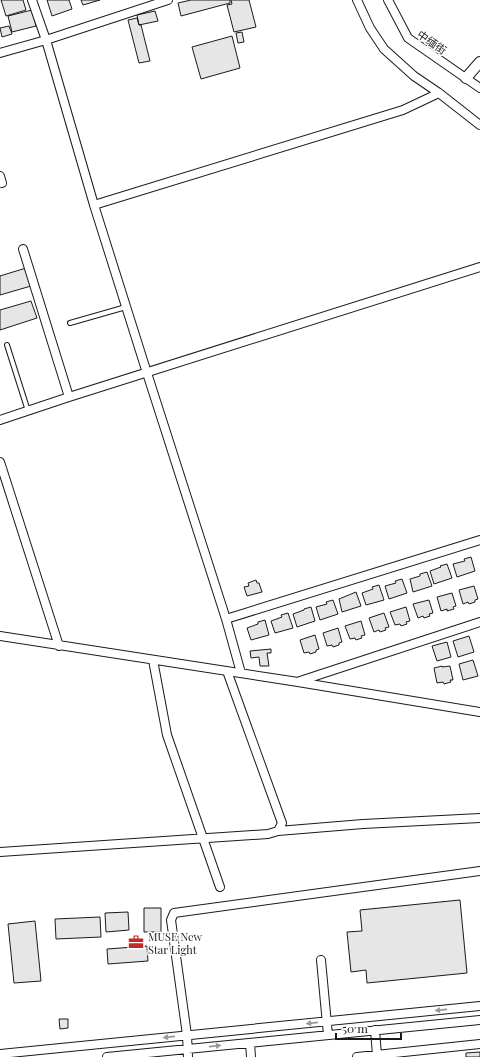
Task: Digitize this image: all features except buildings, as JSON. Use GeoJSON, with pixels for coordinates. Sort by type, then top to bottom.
{"type":"FeatureCollection","features":[{"type":"Feature","properties":{"kind":"street"},"geometry":{"type":"LineString","coordinates":[[32,0],[46,40],[94,205],[226,619],[241,673]]}},
{"type":"Feature","properties":{"kind":"street"},"geometry":{"type":"LineString","coordinates":[[0,52],[46,40],[168,0]]}},
{"type":"Feature","properties":{"kind":"street"},"geometry":{"type":"LineString","coordinates":[[357,0],[370,28],[384,49],[414,76],[440,93],[480,125]]}},
{"type":"Feature","properties":{"kind":"street","name":"中缅街"},"geometry":{"type":"LineString","coordinates":[[388,0],[408,38],[480,88]]}},
{"type":"Feature","properties":{"kind":"street"},"geometry":{"type":"LineString","coordinates":[[466,78],[480,62]]}},
{"type":"Feature","properties":{"kind":"street"},"geometry":{"type":"LineString","coordinates":[[94,205],[403,110],[440,93]]}},
{"type":"Feature","properties":{"kind":"street"},"geometry":{"type":"LineString","coordinates":[[23,249],[69,397]]}},
{"type":"Feature","properties":{"kind":"street"},"geometry":{"type":"LineString","coordinates":[[0,420],[480,267]]}},
{"type":"Feature","properties":{"kind":"street"},"geometry":{"type":"LineString","coordinates":[[0,462],[59,646]]}},
{"type":"Feature","properties":{"kind":"street"},"geometry":{"type":"LineString","coordinates":[[226,619],[480,540]]}},
{"type":"Feature","properties":{"kind":"street"},"geometry":{"type":"LineString","coordinates":[[298,682],[480,622]]}},
{"type":"Feature","properties":{"kind":"street"},"geometry":{"type":"LineString","coordinates":[[0,636],[480,712]]}},
{"type":"Feature","properties":{"kind":"street"},"geometry":{"type":"LineString","coordinates":[[153,660],[167,735],[220,887]]}},
{"type":"Feature","properties":{"kind":"street"},"geometry":{"type":"LineString","coordinates":[[227,671],[282,823],[278,831]]}},
{"type":"Feature","properties":{"kind":"street"},"geometry":{"type":"LineString","coordinates":[[0,852],[268,834],[278,831],[363,824],[480,818]]}},
{"type":"Feature","properties":{"kind":"street"},"geometry":{"type":"LineString","coordinates":[[187,1053],[187,1035],[171,920],[174,913],[480,871]]}},
{"type":"Feature","properties":{"kind":"street"},"geometry":{"type":"LineString","coordinates":[[321,960],[328,1035]]}},
{"type":"Feature","properties":{"kind":"street"},"geometry":{"type":"LineString","coordinates":[[0,1054],[480,1006]]}},
{"type":"Feature","properties":{"kind":"street"},"geometry":{"type":"LineString","coordinates":[[107,1057],[187,1053],[250,1043],[480,1020]]}},
{"type":"Feature","properties":{"kind":"street"},"geometry":{"type":"LineString","coordinates":[[375,1030],[377,1055]]}},
{"type":"Feature","properties":{"kind":"street"},"geometry":{"type":"LineString","coordinates":[[250,1043],[251,1057]]}},
{"type":"Feature","properties":{"kind":"street"},"geometry":{"type":"LineString","coordinates":[[357,1057],[424,1053],[480,1044]]}},
{"type":"Feature","properties":{"kind":"lane"},"geometry":{"type":"LineString","coordinates":[[70,323],[126,306]]}},
{"type":"Feature","properties":{"kind":"lane"},"geometry":{"type":"LineString","coordinates":[[7,345],[28,411]]}},
{"type":"Feature","properties":{"kind":"place","name":"MUSE New Star Light"},"geometry":{"type":"Point","coordinates":[136,942]}}]}
